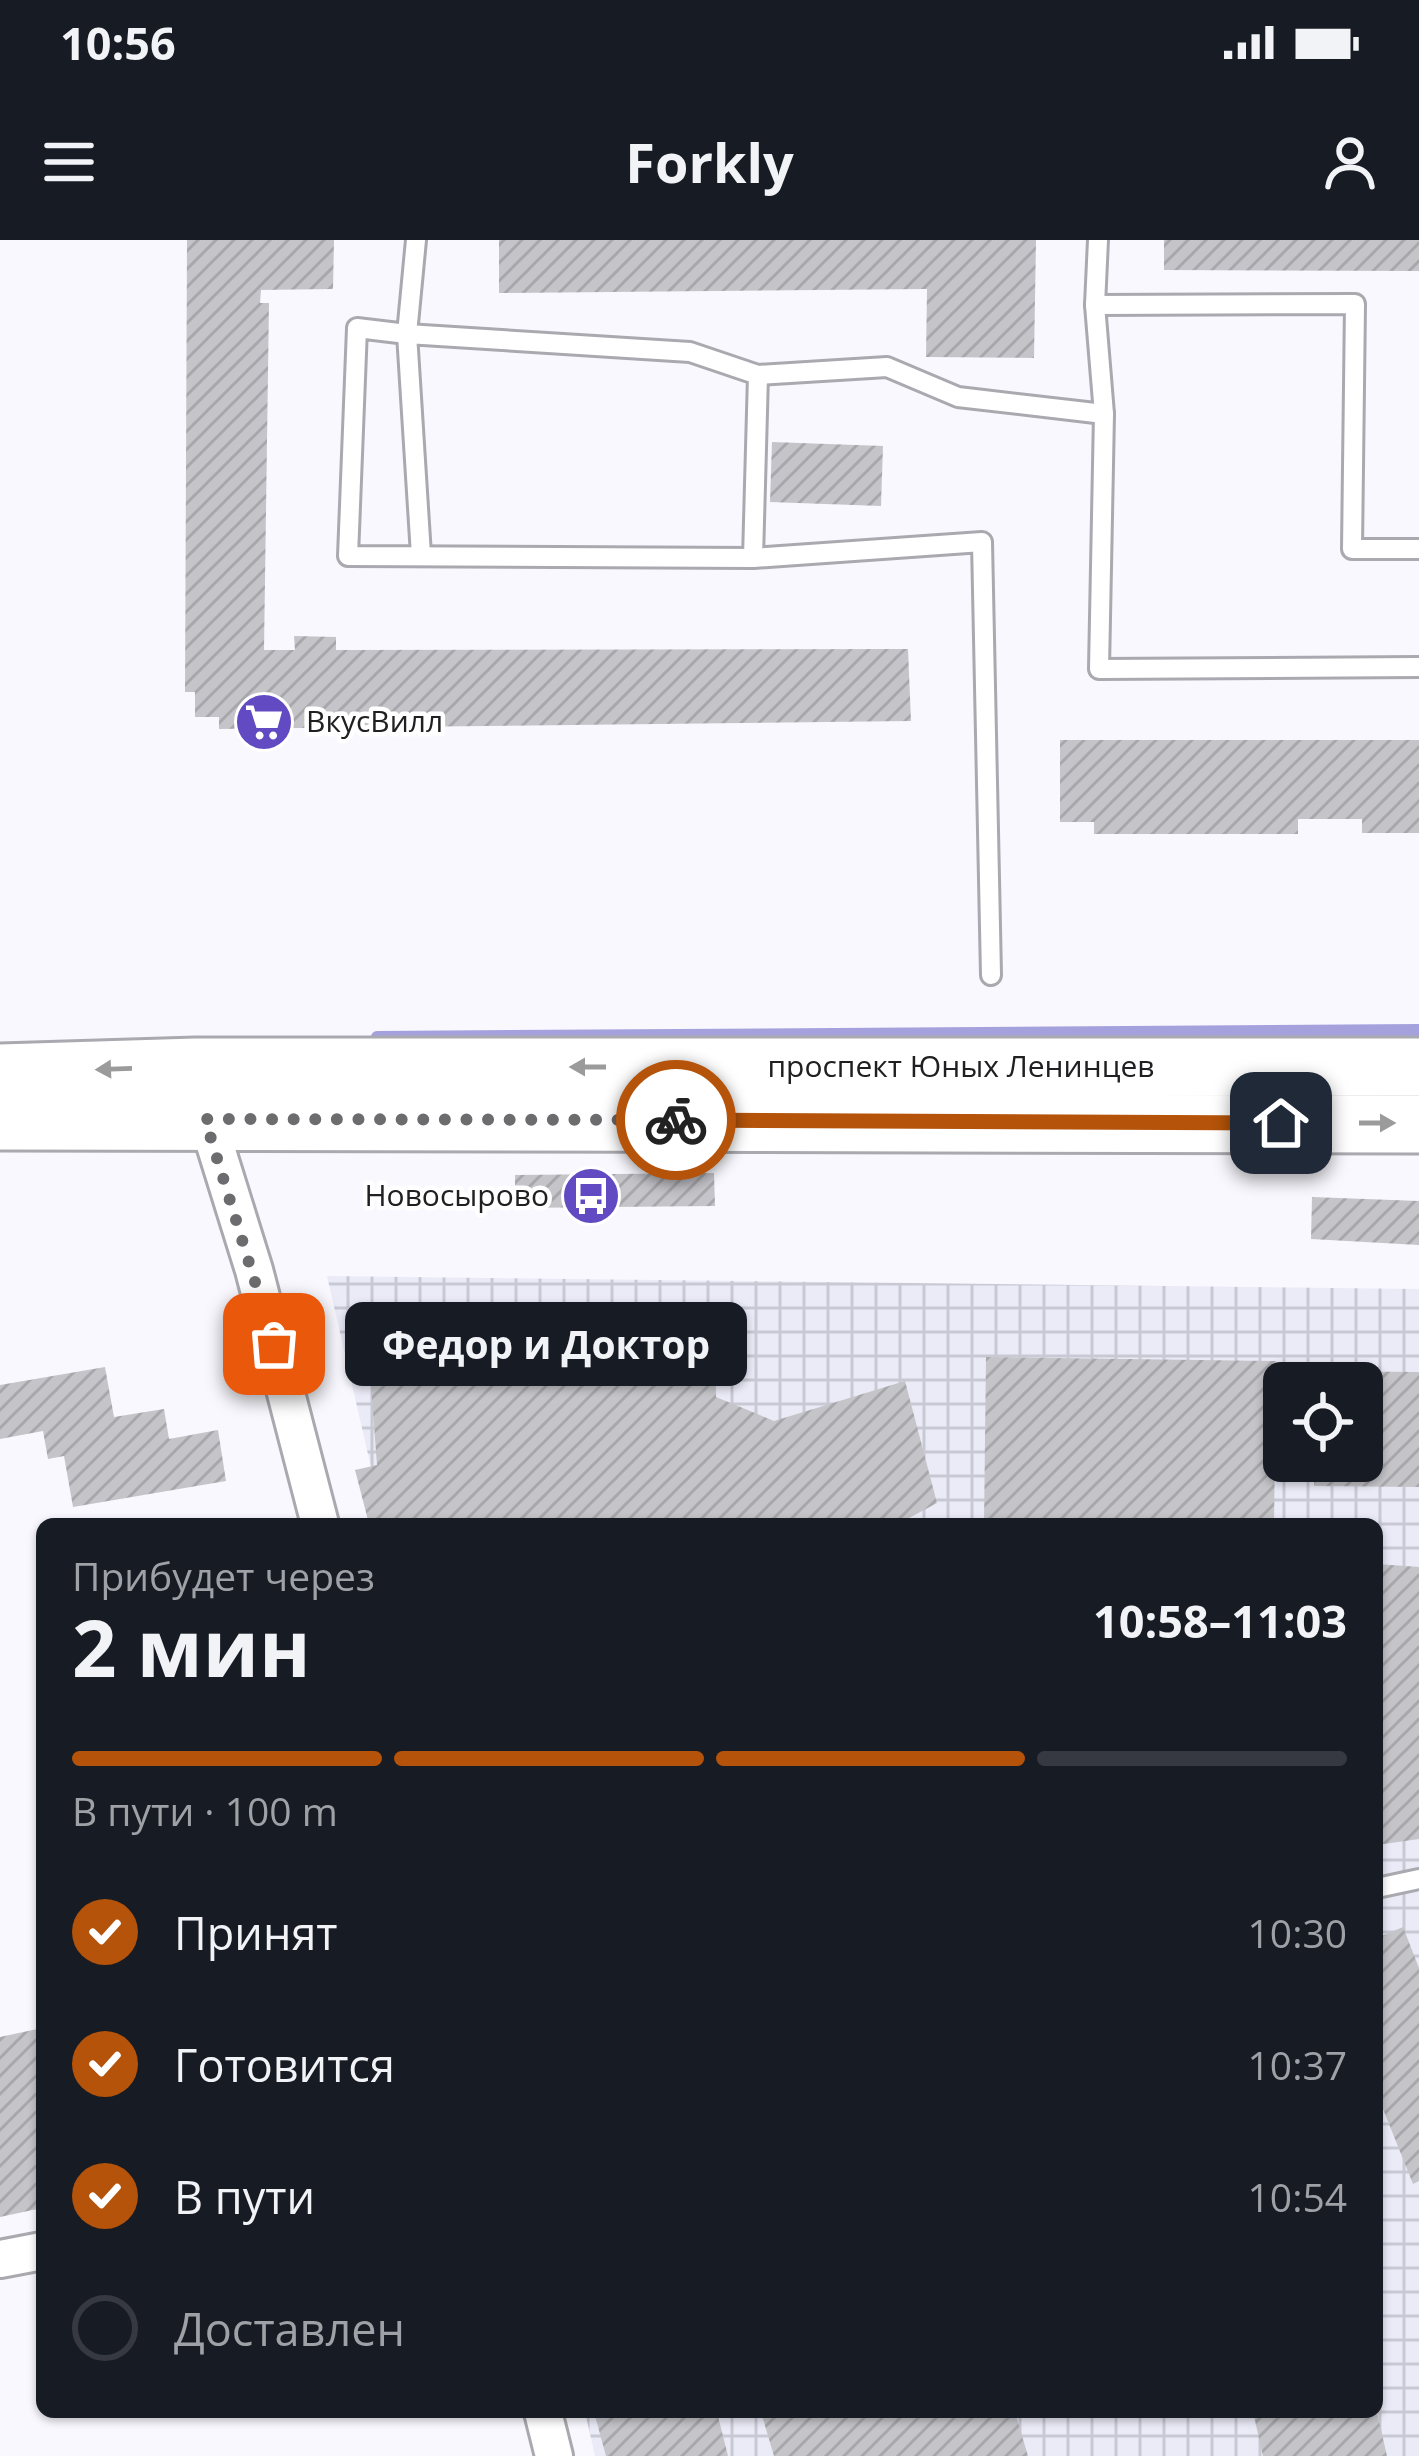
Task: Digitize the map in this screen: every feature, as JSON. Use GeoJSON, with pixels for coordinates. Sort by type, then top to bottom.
{"type":"FeatureCollection","features":[{"type":"Feature","properties":{"kind":"main road","name":"проспект Юных Ленинцев"},"geometry":{"type":"LineString","coordinates":[[0,1120],[201,1093],[1419,1067]]}},
{"type":"Feature","properties":{"kind":"main road","name":"проспект Юных Ленинцев"},"geometry":{"type":"LineString","coordinates":[[0,1073],[201,1093],[1419,1124]]}},
{"type":"Feature","properties":{"kind":"street"},"geometry":{"type":"LineString","coordinates":[[201,1093],[254,1270],[318,1518]]}},
{"type":"Feature","properties":{"kind":"street"},"geometry":{"type":"LineString","coordinates":[[0,2259],[36,2252]]}},
{"type":"Feature","properties":{"kind":"street"},"geometry":{"type":"LineString","coordinates":[[544,2418],[554,2456]]}},
{"type":"Feature","properties":{"kind":"lane"},"geometry":{"type":"LineString","coordinates":[[416,240],[407,334],[421,555]]}},
{"type":"Feature","properties":{"kind":"lane"},"geometry":{"type":"LineString","coordinates":[[1098,240],[1095,305],[1104,414],[1099,669],[1419,667]]}},
{"type":"Feature","properties":{"kind":"lane"},"geometry":{"type":"LineString","coordinates":[[1095,305],[1355,304],[1352,548],[1419,548]]}},
{"type":"Feature","properties":{"kind":"lane"},"geometry":{"type":"LineString","coordinates":[[991,975],[982,542],[753,558],[348,556],[357,328],[690,352],[758,375],[887,368],[958,397],[1104,414]]}},
{"type":"Feature","properties":{"kind":"lane"},"geometry":{"type":"LineString","coordinates":[[753,558],[758,375]]}},
{"type":"Feature","properties":{"kind":"lane"},"geometry":{"type":"LineString","coordinates":[[1383,1887],[1419,1880]]}},
{"type":"Feature","properties":{"kind":"shaded area"},"geometry":{"type":"Polygon","coordinates":[[[327,1276],[1419,1289],[1419,2456],[595,2456],[586,2418],[1383,2418],[1383,1518],[383,1518],[327,1276]]]}},
{"type":"Feature","properties":{"kind":"building"},"geometry":{"type":"Polygon","coordinates":[[[187,240],[334,240],[333,289],[261,290],[260,303],[269,303],[264,650],[295,650],[294,636],[336,637],[336,650],[908,649],[911,721],[219,729],[219,717],[195,717],[195,692],[185,692],[187,240]]]}},
{"type":"Feature","properties":{"kind":"building"},"geometry":{"type":"Polygon","coordinates":[[[499,240],[1036,240],[1034,358],[926,357],[927,289],[499,293],[499,240]]]}},
{"type":"Feature","properties":{"kind":"building"},"geometry":{"type":"Polygon","coordinates":[[[1164,240],[1419,240],[1419,271],[1164,270],[1164,240]]]}},
{"type":"Feature","properties":{"kind":"building"},"geometry":{"type":"Polygon","coordinates":[[[772,442],[883,446],[881,506],[770,502],[772,442]]]}},
{"type":"Feature","properties":{"kind":"building"},"geometry":{"type":"Polygon","coordinates":[[[1060,740],[1419,740],[1419,833],[1362,833],[1362,819],[1298,819],[1298,834],[1094,834],[1094,822],[1060,822],[1060,740]]]}},
{"type":"Feature","properties":{"kind":"building"},"geometry":{"type":"Polygon","coordinates":[[[714,1173],[715,1206],[515,1208],[515,1175],[714,1173]]]}},
{"type":"Feature","properties":{"kind":"building"},"geometry":{"type":"Polygon","coordinates":[[[1312,1197],[1419,1201],[1419,1245],[1311,1239],[1312,1197]]]}},
{"type":"Feature","properties":{"kind":"building"},"geometry":{"type":"Polygon","coordinates":[[[715,1318],[716,1397],[774,1421],[905,1381],[937,1503],[909,1518],[367,1518],[355,1470],[377,1465],[366,1319],[715,1318]]]}},
{"type":"Feature","properties":{"kind":"building"},"geometry":{"type":"Polygon","coordinates":[[[986,1357],[1276,1361],[1263,1362],[1263,1482],[1275,1482],[1274,1518],[984,1518],[986,1357]]]}},
{"type":"Feature","properties":{"kind":"building"},"geometry":{"type":"Polygon","coordinates":[[[105,1367],[114,1417],[164,1409],[169,1439],[218,1430],[226,1481],[73,1507],[64,1456],[48,1459],[43,1431],[0,1439],[0,1385],[105,1367]]]}},
{"type":"Feature","properties":{"kind":"building"},"geometry":{"type":"Polygon","coordinates":[[[1383,1372],[1419,1372],[1419,1487],[1314,1486],[1314,1482],[1383,1482],[1383,1372]]]}},
{"type":"Feature","properties":{"kind":"building"},"geometry":{"type":"Polygon","coordinates":[[[1383,1564],[1419,1567],[1419,1839],[1383,1844],[1383,1564]]]}},
{"type":"Feature","properties":{"kind":"building"},"geometry":{"type":"Polygon","coordinates":[[[1403,1927],[1419,1968],[1419,2181],[1413,2184],[1383,2109],[1383,1935],[1403,1927]]]}},
{"type":"Feature","properties":{"kind":"building"},"geometry":{"type":"Polygon","coordinates":[[[36,2029],[36,2209],[0,2217],[0,2037],[36,2029]]]}},
{"type":"Feature","properties":{"kind":"building"},"geometry":{"type":"Polygon","coordinates":[[[596,2418],[718,2418],[728,2456],[606,2456],[596,2418]]]}},
{"type":"Feature","properties":{"kind":"building"},"geometry":{"type":"Polygon","coordinates":[[[763,2418],[1017,2418],[1028,2456],[774,2456],[763,2418]]]}},
{"type":"Feature","properties":{"kind":"building"},"geometry":{"type":"Polygon","coordinates":[[[1254,2418],[1378,2418],[1387,2456],[1263,2456],[1254,2418]]]}},
{"type":"Feature","properties":{"kind":"waterway"},"geometry":{"type":"LineString","coordinates":[[377,1037],[1419,1030]]}},
{"type":"Feature","properties":{"kind":"way so far"},"geometry":{"type":"LineString","coordinates":[[274,1344],[205,1119],[676,1120]]}},
{"type":"Feature","properties":{"kind":"place","name":"ВкусВилл"},"geometry":{"type":"Point","coordinates":[264,722]}},
{"type":"Feature","properties":{"kind":"place","name":"Новосырово"},"geometry":{"type":"Point","coordinates":[591,1196]}},
{"type":"Feature","properties":{"kind":"place","name":"Федор и Доктор"},"geometry":{"type":"Point","coordinates":[274,1344]}},
{"type":"Feature","properties":{"kind":"route"},"geometry":{"type":"LineString","coordinates":[[676,1120],[1281,1123]]}}]}
